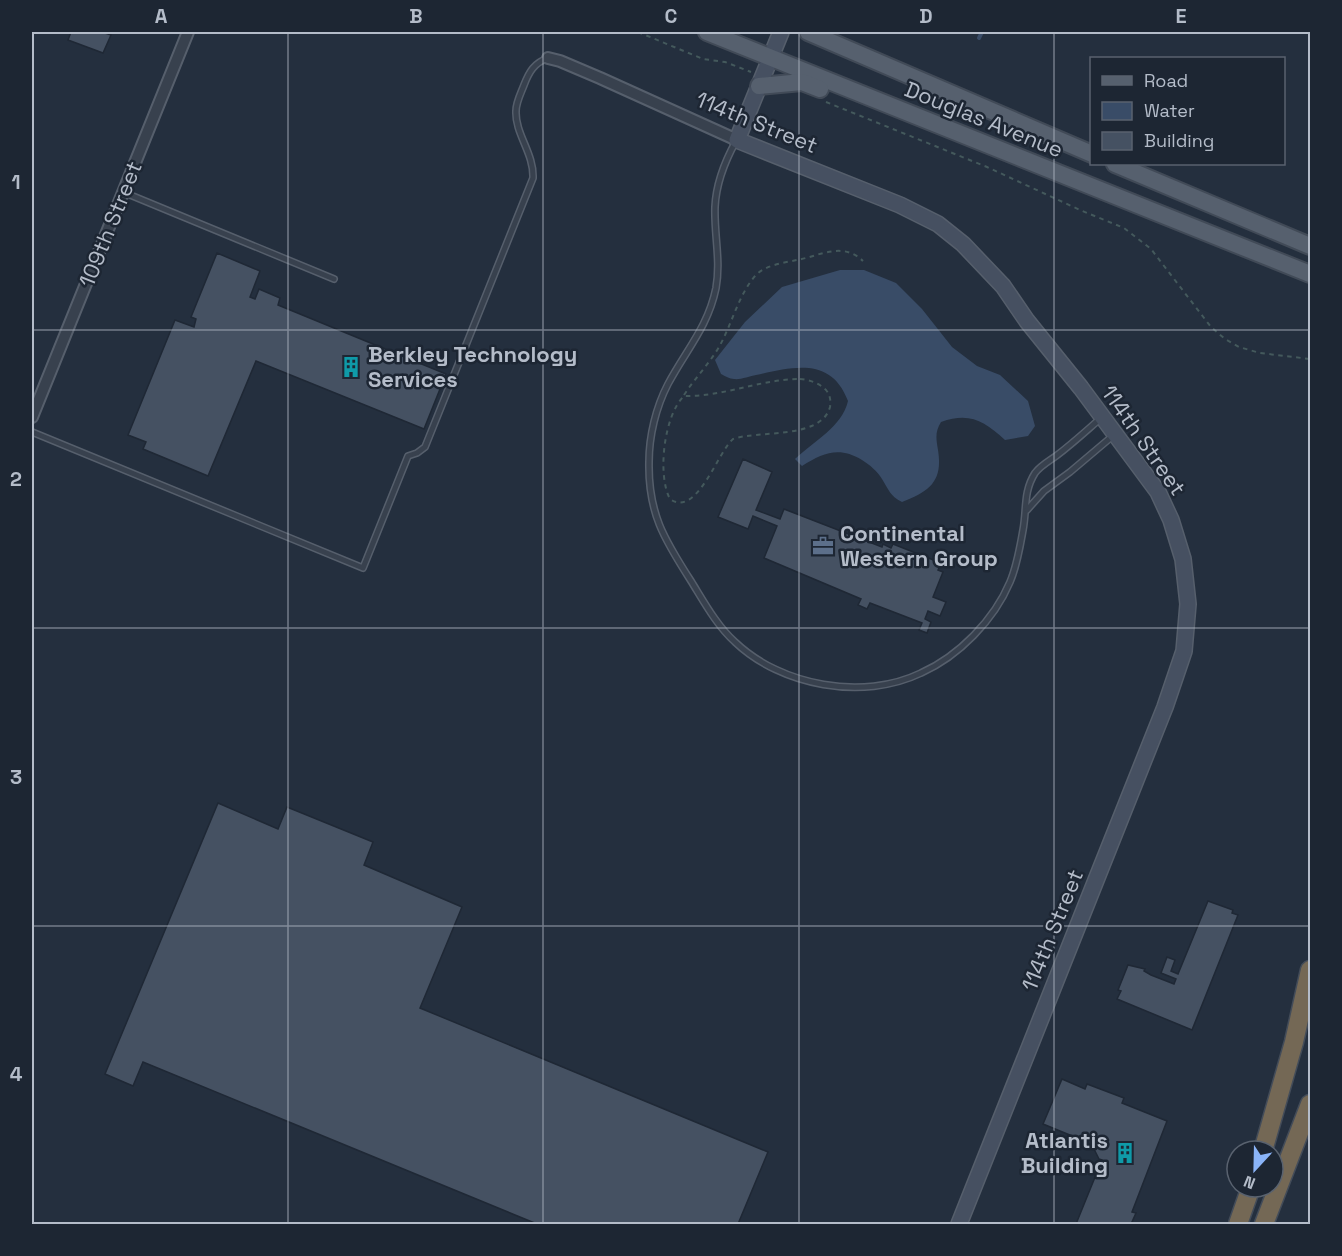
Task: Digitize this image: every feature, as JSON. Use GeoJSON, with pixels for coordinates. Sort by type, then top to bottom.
{"type":"FeatureCollection","features":[{"type":"Feature","properties":{"kind":"highway"},"geometry":{"type":"LineString","coordinates":[[1266,1139],[1294,1042],[1311,970]]}},
{"type":"Feature","properties":{"kind":"highway"},"geometry":{"type":"LineString","coordinates":[[1264,1224],[1311,1104]]}},
{"type":"Feature","properties":{"kind":"highway"},"geometry":{"type":"LineString","coordinates":[[1238,1224],[1247,1199]]}},
{"type":"Feature","properties":{"kind":"main road","name":"Douglas Avenue"},"geometry":{"type":"LineString","coordinates":[[707,32],[1311,274]]}},
{"type":"Feature","properties":{"kind":"main road","name":"Douglas Avenue"},"geometry":{"type":"LineString","coordinates":[[808,32],[1090,153]]}},
{"type":"Feature","properties":{"kind":"main road"},"geometry":{"type":"LineString","coordinates":[[761,81],[802,82],[838,96],[861,94]]}},
{"type":"Feature","properties":{"kind":"main road"},"geometry":{"type":"LineString","coordinates":[[1116,165],[1311,246]]}},
{"type":"Feature","properties":{"kind":"street","name":"109th Street"},"geometry":{"type":"LineString","coordinates":[[32,417],[188,32]]}},
{"type":"Feature","properties":{"kind":"street"},"geometry":{"type":"LineString","coordinates":[[737,140],[782,32]]}},
{"type":"Feature","properties":{"kind":"street","name":"114th Street"},"geometry":{"type":"LineString","coordinates":[[548,58],[560,60],[737,140],[900,206],[938,224],[963,244],[1003,286],[1027,321],[1158,492],[1178,541],[1186,579],[1188,603],[1184,651],[1165,707],[959,1224]]}},
{"type":"Feature","properties":{"kind":"lane"},"geometry":{"type":"LineString","coordinates":[[32,432],[363,568],[408,456],[424,447],[533,178],[534,166],[518,123],[517,104],[528,75],[534,66],[548,58]]}},
{"type":"Feature","properties":{"kind":"lane"},"geometry":{"type":"LineString","coordinates":[[737,140],[726,158],[715,206],[719,256],[712,307],[702,330],[668,385],[660,403],[654,420],[649,461],[653,510],[662,534],[722,628],[733,641],[759,661],[805,681],[825,685],[863,686],[910,678],[923,673],[950,655],[974,634],[996,608],[1010,583],[1016,565],[1026,512],[1025,498],[1037,470],[1102,417]]}},
{"type":"Feature","properties":{"kind":"lane"},"geometry":{"type":"LineString","coordinates":[[123,192],[334,279]]}},
{"type":"Feature","properties":{"kind":"lane"},"geometry":{"type":"LineString","coordinates":[[1026,512],[1044,491],[1115,434]]}},
{"type":"Feature","properties":{"kind":"path"},"geometry":{"type":"LineString","coordinates":[[638,32],[703,58],[725,62],[761,81]]}},
{"type":"Feature","properties":{"kind":"path"},"geometry":{"type":"LineString","coordinates":[[826,102],[987,167],[1124,228],[1151,249],[1211,327],[1225,339],[1239,347],[1260,352],[1311,359]]}},
{"type":"Feature","properties":{"kind":"path"},"geometry":{"type":"LineString","coordinates":[[684,396],[704,396],[800,379],[824,388],[828,392],[830,404],[826,415],[811,425],[776,435],[750,435],[733,439],[695,494],[689,500],[678,503],[670,499],[668,495],[664,460],[670,420],[675,406],[712,359],[748,286],[758,274],[775,264],[823,252],[844,252],[858,256],[863,261]]}},
{"type":"Feature","properties":{"kind":"water"},"geometry":{"type":"Polygon","coordinates":[[[840,270],[864,270],[896,283],[922,309],[952,347],[977,366],[1000,375],[1028,401],[1035,426],[1028,436],[1005,440],[983,423],[968,418],[941,422],[936,435],[939,461],[936,477],[927,489],[902,502],[892,495],[873,468],[846,453],[824,455],[802,466],[795,459],[834,426],[845,410],[848,401],[841,387],[832,377],[810,368],[784,369],[732,379],[721,374],[715,360],[745,322],[782,287],[840,270]]]}},
{"type":"Feature","properties":{"kind":"building"},"geometry":{"type":"Polygon","coordinates":[[[71,32],[102,32],[111,35],[103,53],[68,40],[71,32]]]}},
{"type":"Feature","properties":{"kind":"building","name":"Berkley Technology Services"},"geometry":{"type":"Polygon","coordinates":[[[217,253],[260,271],[250,297],[255,299],[259,289],[280,298],[278,305],[446,374],[424,429],[256,361],[208,476],[143,449],[146,442],[128,435],[175,320],[194,327],[196,319],[191,317],[217,253]]]}},
{"type":"Feature","properties":{"kind":"building","name":"Continental Western Group"},"geometry":{"type":"Polygon","coordinates":[[[743,459],[772,472],[756,510],[780,519],[784,509],[882,547],[883,544],[891,548],[893,544],[941,563],[938,570],[943,572],[933,597],[946,602],[940,616],[928,611],[925,619],[931,622],[927,633],[919,630],[922,623],[870,603],[867,609],[858,605],[861,599],[764,558],[777,526],[753,516],[748,529],[718,517],[743,459]]]}},
{"type":"Feature","properties":{"kind":"building"},"geometry":{"type":"Polygon","coordinates":[[[218,803],[278,829],[287,807],[373,842],[364,865],[462,907],[420,1008],[768,1152],[738,1224],[537,1224],[143,1062],[133,1086],[105,1074],[218,803]]]}},
{"type":"Feature","properties":{"kind":"building"},"geometry":{"type":"Polygon","coordinates":[[[1208,901],[1233,910],[1232,913],[1238,915],[1192,1030],[1117,999],[1121,991],[1118,990],[1128,965],[1145,969],[1144,971],[1151,975],[1174,984],[1176,979],[1161,973],[1167,957],[1175,960],[1171,971],[1178,974],[1208,901]]]}},
{"type":"Feature","properties":{"kind":"building","name":"Atlantis Building"},"geometry":{"type":"Polygon","coordinates":[[[1062,1079],[1085,1089],[1087,1084],[1124,1098],[1122,1103],[1167,1121],[1132,1212],[1136,1213],[1131,1224],[1076,1224],[1102,1160],[1099,1159],[1094,1145],[1043,1124],[1062,1079]]]}},
{"type":"Feature","properties":{"kind":"waterway"},"geometry":{"type":"LineString","coordinates":[[979,38],[982,32]]}},
{"type":"Feature","properties":{"kind":"place","name":"Berkley Technology Services"},"geometry":{"type":"Point","coordinates":[351,367]}},
{"type":"Feature","properties":{"kind":"place","name":"Continental Western Group"},"geometry":{"type":"Point","coordinates":[823,546]}},
{"type":"Feature","properties":{"kind":"place","name":"Atlantis Building"},"geometry":{"type":"Point","coordinates":[1125,1153]}}]}
